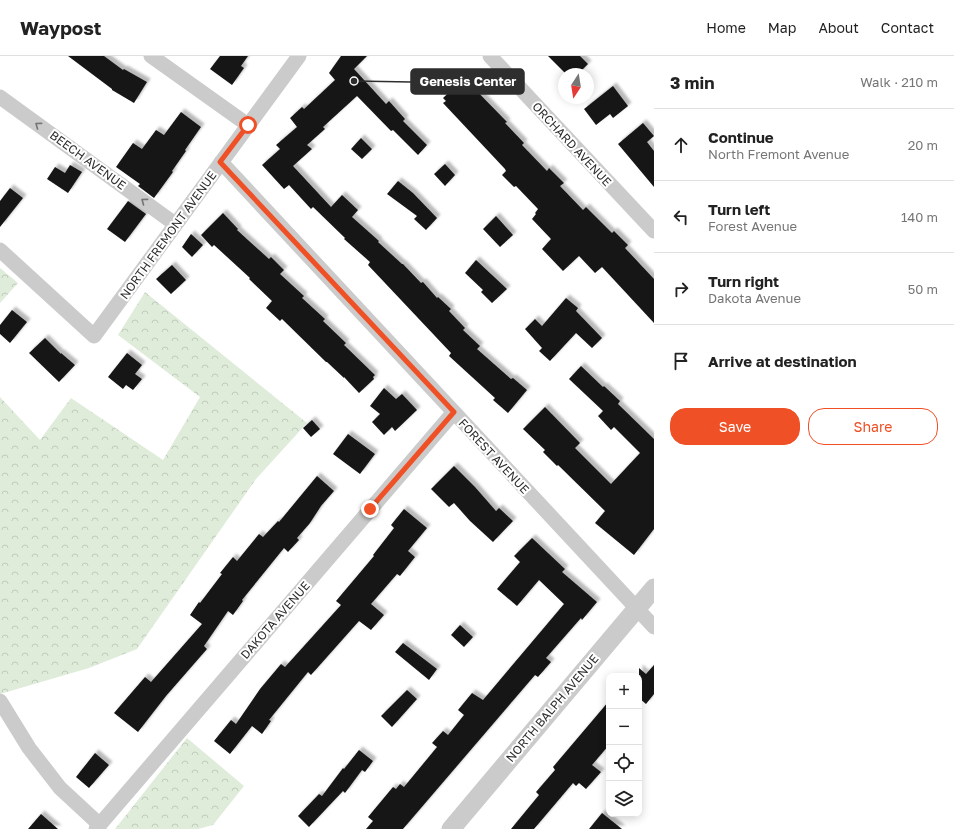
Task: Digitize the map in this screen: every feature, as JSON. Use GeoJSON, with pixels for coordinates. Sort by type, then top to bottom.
{"type":"FeatureCollection","features":[{"type":"Feature","properties":{"kind":"street"},"geometry":{"type":"LineString","coordinates":[[151,56],[248,125]]}},
{"type":"Feature","properties":{"kind":"street","name":"NORTH FREMONT AVENUE"},"geometry":{"type":"LineString","coordinates":[[0,250],[94,336],[299,56]]}},
{"type":"Feature","properties":{"kind":"street","name":"ORCHARD AVENUE"},"geometry":{"type":"LineString","coordinates":[[490,56],[654,231]]}},
{"type":"Feature","properties":{"kind":"street","name":"BEECH AVENUE"},"geometry":{"type":"LineString","coordinates":[[0,97],[175,224]]}},
{"type":"Feature","properties":{"kind":"street","name":"FOREST AVENUE"},"geometry":{"type":"LineString","coordinates":[[220,162],[654,627]]}},
{"type":"Feature","properties":{"kind":"street","name":"DAKOTA AVENUE"},"geometry":{"type":"LineString","coordinates":[[98,827],[454,412]]}},
{"type":"Feature","properties":{"kind":"street","name":"NORTH BALPH AVENUE"},"geometry":{"type":"LineString","coordinates":[[451,829],[654,588]]}},
{"type":"Feature","properties":{"kind":"street"},"geometry":{"type":"LineString","coordinates":[[0,700],[29,748],[60,788],[98,827]]}},
{"type":"Feature","properties":{"kind":"green space"},"geometry":{"type":"Polygon","coordinates":[[[0,268],[18,283],[0,303],[0,268]]]}},
{"type":"Feature","properties":{"kind":"green space"},"geometry":{"type":"Polygon","coordinates":[[[145,292],[307,423],[256,479],[137,649],[89,668],[0,694],[0,397],[40,440],[71,398],[163,460],[200,397],[118,335],[145,292]]]}},
{"type":"Feature","properties":{"kind":"green space"},"geometry":{"type":"Polygon","coordinates":[[[187,738],[244,786],[213,825],[198,829],[115,829],[187,738]]]}},
{"type":"Feature","properties":{"kind":"building"},"geometry":{"type":"Polygon","coordinates":[[[68,56],[104,56],[123,70],[124,69],[147,82],[134,103],[112,90],[68,56]]]}},
{"type":"Feature","properties":{"kind":"building"},"geometry":{"type":"Polygon","coordinates":[[[220,56],[248,56],[241,66],[244,68],[232,85],[210,69],[220,56]]]}},
{"type":"Feature","properties":{"kind":"building"},"geometry":{"type":"Polygon","coordinates":[[[341,56],[367,56],[354,69],[386,104],[389,101],[405,119],[403,121],[427,145],[418,155],[393,130],[391,131],[357,96],[323,127],[325,129],[307,145],[312,149],[293,166],[331,207],[342,195],[358,210],[352,217],[379,241],[378,242],[403,264],[421,283],[423,282],[437,298],[438,297],[451,309],[449,311],[465,328],[463,330],[480,346],[477,349],[511,379],[513,378],[527,390],[508,413],[493,400],[495,398],[449,356],[451,353],[368,265],[370,262],[344,239],[345,238],[313,207],[311,209],[289,185],[284,189],[262,165],[280,149],[276,145],[297,127],[290,118],[302,107],[304,109],[335,80],[329,73],[341,56]]]}},
{"type":"Feature","properties":{"kind":"building"},"geometry":{"type":"Polygon","coordinates":[[[548,56],[580,56],[588,64],[584,68],[560,68],[548,56]]]}},
{"type":"Feature","properties":{"kind":"building"},"geometry":{"type":"Polygon","coordinates":[[[466,80],[507,122],[505,123],[524,143],[522,145],[547,171],[549,168],[564,183],[560,186],[583,210],[586,207],[612,233],[614,231],[628,245],[625,248],[654,279],[654,323],[602,267],[595,273],[579,256],[563,271],[542,249],[551,239],[532,219],[538,209],[516,186],[514,187],[502,175],[506,171],[505,169],[443,103],[446,101],[443,98],[461,81],[462,83],[466,80]]]}},
{"type":"Feature","properties":{"kind":"building"},"geometry":{"type":"Polygon","coordinates":[[[613,86],[628,106],[613,118],[610,114],[596,125],[584,109],[590,104],[594,104],[594,101],[613,86]]]}},
{"type":"Feature","properties":{"kind":"building"},"geometry":{"type":"Polygon","coordinates":[[[181,112],[201,127],[185,150],[186,151],[172,171],[173,172],[154,198],[138,186],[140,184],[116,167],[133,143],[142,149],[156,130],[164,135],[181,112]]]}},
{"type":"Feature","properties":{"kind":"building"},"geometry":{"type":"Polygon","coordinates":[[[643,123],[654,136],[647,142],[654,151],[654,187],[618,144],[643,123]]]}},
{"type":"Feature","properties":{"kind":"building"},"geometry":{"type":"Polygon","coordinates":[[[361,138],[372,149],[362,159],[351,149],[361,138]]]}},
{"type":"Feature","properties":{"kind":"building"},"geometry":{"type":"Polygon","coordinates":[[[445,164],[455,175],[445,186],[434,174],[445,164]]]}},
{"type":"Feature","properties":{"kind":"building"},"geometry":{"type":"Polygon","coordinates":[[[70,165],[82,172],[68,193],[47,179],[55,167],[65,173],[70,165]]]}},
{"type":"Feature","properties":{"kind":"building"},"geometry":{"type":"Polygon","coordinates":[[[398,181],[413,193],[437,218],[426,230],[414,219],[417,216],[387,194],[398,181]]]}},
{"type":"Feature","properties":{"kind":"building"},"geometry":{"type":"Polygon","coordinates":[[[10,188],[23,198],[0,227],[0,201],[10,188]]]}},
{"type":"Feature","properties":{"kind":"building"},"geometry":{"type":"Polygon","coordinates":[[[128,201],[146,214],[125,242],[107,229],[128,201]]]}},
{"type":"Feature","properties":{"kind":"building"},"geometry":{"type":"Polygon","coordinates":[[[223,213],[238,229],[237,230],[269,259],[271,257],[284,270],[280,274],[304,296],[302,298],[325,319],[323,321],[346,343],[344,345],[375,375],[373,377],[374,379],[359,393],[282,319],[280,321],[266,308],[272,301],[249,279],[250,278],[214,245],[212,247],[201,235],[223,213]]]}},
{"type":"Feature","properties":{"kind":"building"},"geometry":{"type":"Polygon","coordinates":[[[496,216],[513,235],[500,247],[483,229],[496,216]]]}},
{"type":"Feature","properties":{"kind":"building"},"geometry":{"type":"Polygon","coordinates":[[[191,234],[203,245],[192,257],[182,247],[191,234]]]}},
{"type":"Feature","properties":{"kind":"building"},"geometry":{"type":"Polygon","coordinates":[[[476,260],[507,289],[492,303],[481,292],[483,290],[465,273],[476,260]]]}},
{"type":"Feature","properties":{"kind":"building"},"geometry":{"type":"Polygon","coordinates":[[[172,265],[186,280],[171,294],[156,279],[172,265]]]}},
{"type":"Feature","properties":{"kind":"building"},"geometry":{"type":"Polygon","coordinates":[[[566,298],[578,308],[576,311],[602,338],[592,348],[576,333],[550,361],[539,351],[542,348],[525,329],[535,319],[542,326],[566,298]]]}},
{"type":"Feature","properties":{"kind":"building"},"geometry":{"type":"Polygon","coordinates":[[[12,310],[27,322],[10,343],[0,334],[0,325],[12,310]]]}},
{"type":"Feature","properties":{"kind":"building"},"geometry":{"type":"Polygon","coordinates":[[[45,338],[75,365],[59,382],[29,353],[45,338]]]}},
{"type":"Feature","properties":{"kind":"building"},"geometry":{"type":"Polygon","coordinates":[[[127,353],[142,365],[135,374],[142,379],[133,390],[126,385],[123,389],[108,377],[127,353]]]}},
{"type":"Feature","properties":{"kind":"building"},"geometry":{"type":"Polygon","coordinates":[[[581,366],[620,401],[618,404],[654,439],[654,529],[634,555],[595,523],[605,511],[543,452],[545,450],[523,429],[545,407],[580,443],[575,448],[611,484],[640,453],[614,427],[611,430],[598,416],[603,411],[569,379],[581,366]]]}},
{"type":"Feature","properties":{"kind":"building"},"geometry":{"type":"Polygon","coordinates":[[[384,388],[396,399],[402,394],[417,410],[395,431],[392,427],[384,435],[372,422],[380,414],[370,406],[384,388]]]}},
{"type":"Feature","properties":{"kind":"building"},"geometry":{"type":"Polygon","coordinates":[[[312,420],[320,429],[311,437],[303,428],[312,420]]]}},
{"type":"Feature","properties":{"kind":"building"},"geometry":{"type":"Polygon","coordinates":[[[348,434],[375,454],[360,474],[333,454],[348,434]]]}},
{"type":"Feature","properties":{"kind":"building"},"geometry":{"type":"Polygon","coordinates":[[[454,466],[496,511],[499,508],[513,521],[493,542],[470,521],[454,503],[449,507],[431,489],[454,466]]]}},
{"type":"Feature","properties":{"kind":"building"},"geometry":{"type":"Polygon","coordinates":[[[317,476],[334,491],[297,538],[299,540],[288,552],[284,548],[242,600],[243,601],[233,615],[228,611],[204,646],[207,649],[166,696],[138,732],[114,713],[145,677],[151,682],[202,624],[190,615],[222,574],[220,573],[233,557],[237,561],[259,534],[263,537],[278,521],[279,522],[317,476]]]}},
{"type":"Feature","properties":{"kind":"building"},"geometry":{"type":"Polygon","coordinates":[[[404,509],[427,528],[408,551],[415,557],[400,576],[397,574],[371,604],[384,615],[371,630],[359,621],[311,675],[308,672],[269,720],[271,721],[262,734],[252,726],[230,754],[214,741],[231,720],[236,724],[260,689],[281,664],[285,667],[341,605],[336,601],[374,556],[373,555],[394,528],[391,525],[404,509]]]}},
{"type":"Feature","properties":{"kind":"building"},"geometry":{"type":"Polygon","coordinates":[[[532,538],[565,569],[562,572],[597,602],[546,658],[551,662],[538,677],[535,675],[403,829],[366,829],[373,821],[368,817],[393,787],[396,789],[400,784],[404,787],[437,747],[432,743],[443,731],[448,735],[464,715],[458,710],[472,693],[483,700],[564,604],[539,580],[517,606],[497,589],[520,562],[514,556],[532,538]]]}},
{"type":"Feature","properties":{"kind":"building"},"geometry":{"type":"Polygon","coordinates":[[[460,625],[473,637],[464,647],[451,635],[460,625]]]}},
{"type":"Feature","properties":{"kind":"building"},"geometry":{"type":"Polygon","coordinates":[[[403,643],[437,669],[429,680],[395,652],[403,643]]]}},
{"type":"Feature","properties":{"kind":"building"},"geometry":{"type":"Polygon","coordinates":[[[654,665],[654,694],[646,704],[642,701],[642,673],[639,673],[639,668],[646,674],[654,665]]]}},
{"type":"Feature","properties":{"kind":"building"},"geometry":{"type":"Polygon","coordinates":[[[407,690],[417,699],[392,727],[381,716],[407,690]]]}},
{"type":"Feature","properties":{"kind":"building"},"geometry":{"type":"Polygon","coordinates":[[[606,705],[606,749],[592,765],[601,772],[586,789],[579,783],[576,786],[573,783],[534,829],[511,829],[539,795],[536,792],[555,770],[553,767],[606,705]]]}},
{"type":"Feature","properties":{"kind":"building"},"geometry":{"type":"Polygon","coordinates":[[[359,750],[373,761],[365,772],[362,770],[345,793],[343,791],[309,827],[298,816],[319,794],[322,796],[359,750]]]}},
{"type":"Feature","properties":{"kind":"building"},"geometry":{"type":"Polygon","coordinates":[[[95,753],[109,765],[89,788],[76,777],[95,753]]]}},
{"type":"Feature","properties":{"kind":"building"},"geometry":{"type":"Polygon","coordinates":[[[602,813],[622,829],[589,829],[602,813]]]}},
{"type":"Feature","properties":{"kind":"building"},"geometry":{"type":"Polygon","coordinates":[[[41,814],[58,829],[28,829],[41,814]]]}},
{"type":"Feature","properties":{"kind":"place","name":"Genesis Center"},"geometry":{"type":"Point","coordinates":[354,81]}},
{"type":"Feature","properties":{"kind":"route"},"geometry":{"type":"LineString","coordinates":[[248,125],[220,162],[454,412],[370,509]]}}]}
